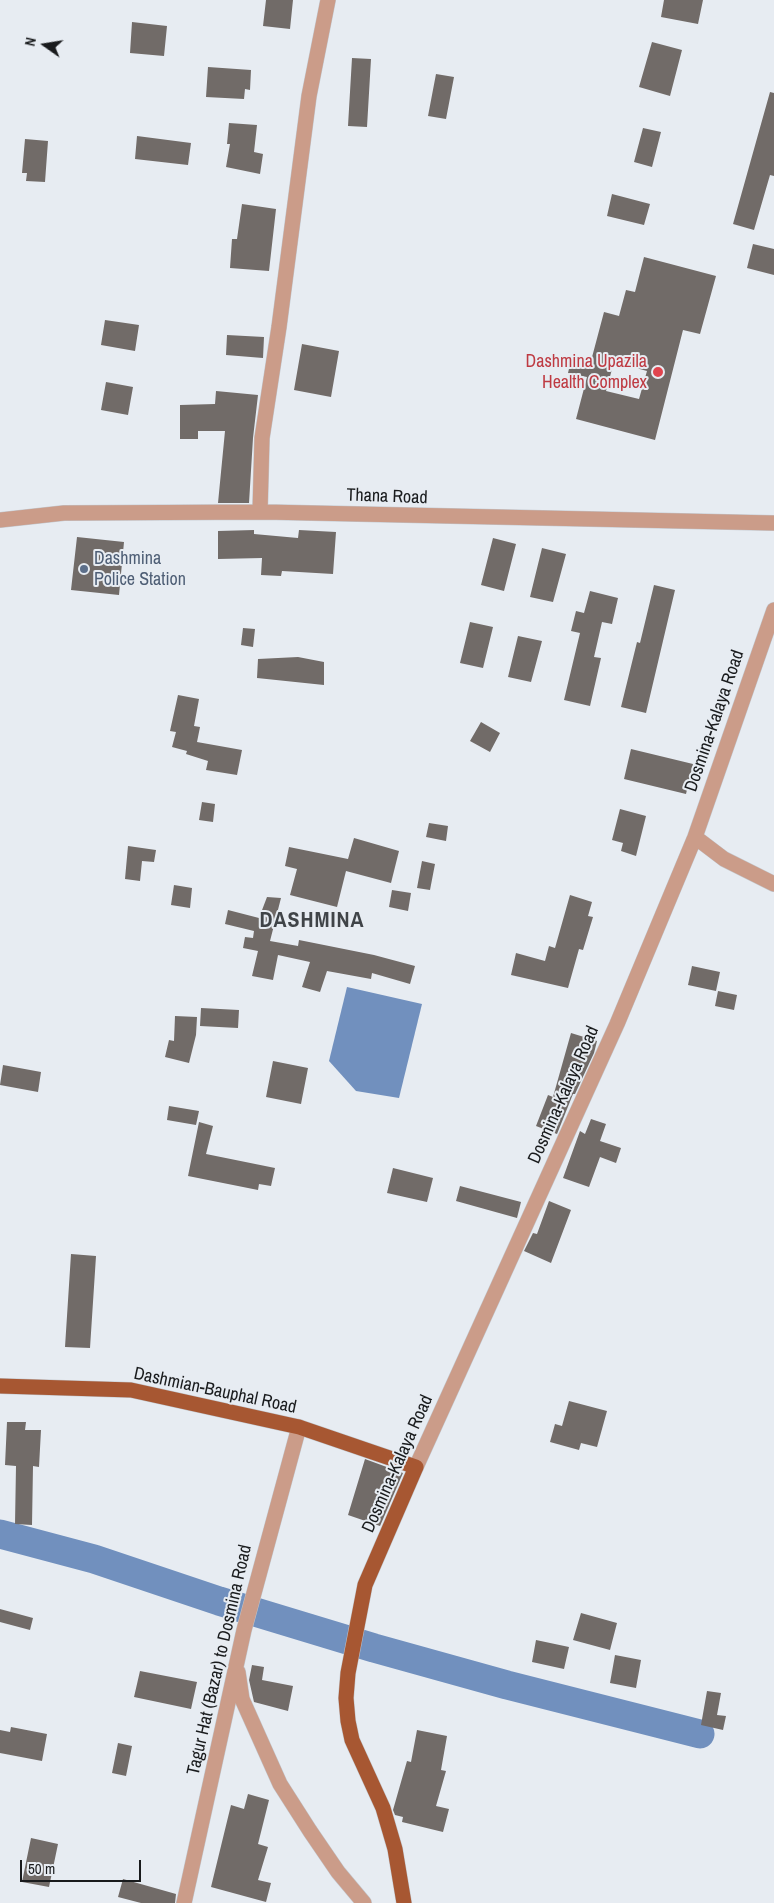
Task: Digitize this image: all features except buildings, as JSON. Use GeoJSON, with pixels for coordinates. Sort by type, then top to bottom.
{"type":"FeatureCollection","features":[{"type":"Feature","properties":{"kind":"main road","name":"Dashmian-Bauphal Road"},"geometry":{"type":"LineString","coordinates":[[0,1386],[131,1390],[299,1427],[416,1467]]}},
{"type":"Feature","properties":{"kind":"main road","name":"Dosmina-Kalaya Road"},"geometry":{"type":"LineString","coordinates":[[404,1903],[395,1849],[383,1808],[352,1740],[346,1698],[348,1673],[365,1585],[416,1467]]}},
{"type":"Feature","properties":{"kind":"street"},"geometry":{"type":"LineString","coordinates":[[260,512],[262,438],[279,327],[309,96],[328,0]]}},
{"type":"Feature","properties":{"kind":"street","name":"Thana Road"},"geometry":{"type":"LineString","coordinates":[[0,520],[64,513],[260,512],[774,523]]}},
{"type":"Feature","properties":{"kind":"street","name":"Dosmina-Kalaya Road"},"geometry":{"type":"LineString","coordinates":[[416,1467],[617,1024],[694,837],[774,610]]}},
{"type":"Feature","properties":{"kind":"street"},"geometry":{"type":"LineString","coordinates":[[694,837],[724,859],[774,884]]}},
{"type":"Feature","properties":{"kind":"street","name":"Tagur Hat (Bazar) to Dosmina Road"},"geometry":{"type":"LineString","coordinates":[[184,1903],[236,1660],[299,1427]]}},
{"type":"Feature","properties":{"kind":"street"},"geometry":{"type":"LineString","coordinates":[[236,1660],[242,1700],[280,1784],[338,1872],[364,1903]]}},
{"type":"Feature","properties":{"kind":"water"},"geometry":{"type":"Polygon","coordinates":[[[347,987],[422,1004],[399,1098],[356,1091],[329,1061],[347,987]]]}},
{"type":"Feature","properties":{"kind":"waterway"},"geometry":{"type":"LineString","coordinates":[[0,1534],[94,1559],[219,1601],[374,1648],[507,1685],[700,1734]]}},
{"type":"Feature","properties":{"kind":"place","name":"Dashmina Upazila Health Complex"},"geometry":{"type":"Point","coordinates":[658,372]}},
{"type":"Feature","properties":{"kind":"place","name":"Dashmina Police Station"},"geometry":{"type":"Point","coordinates":[84,569]}},
{"type":"Feature","properties":{"kind":"district","name":"DASHMINA"},"geometry":{"type":"Point","coordinates":[312,921]}}]}
